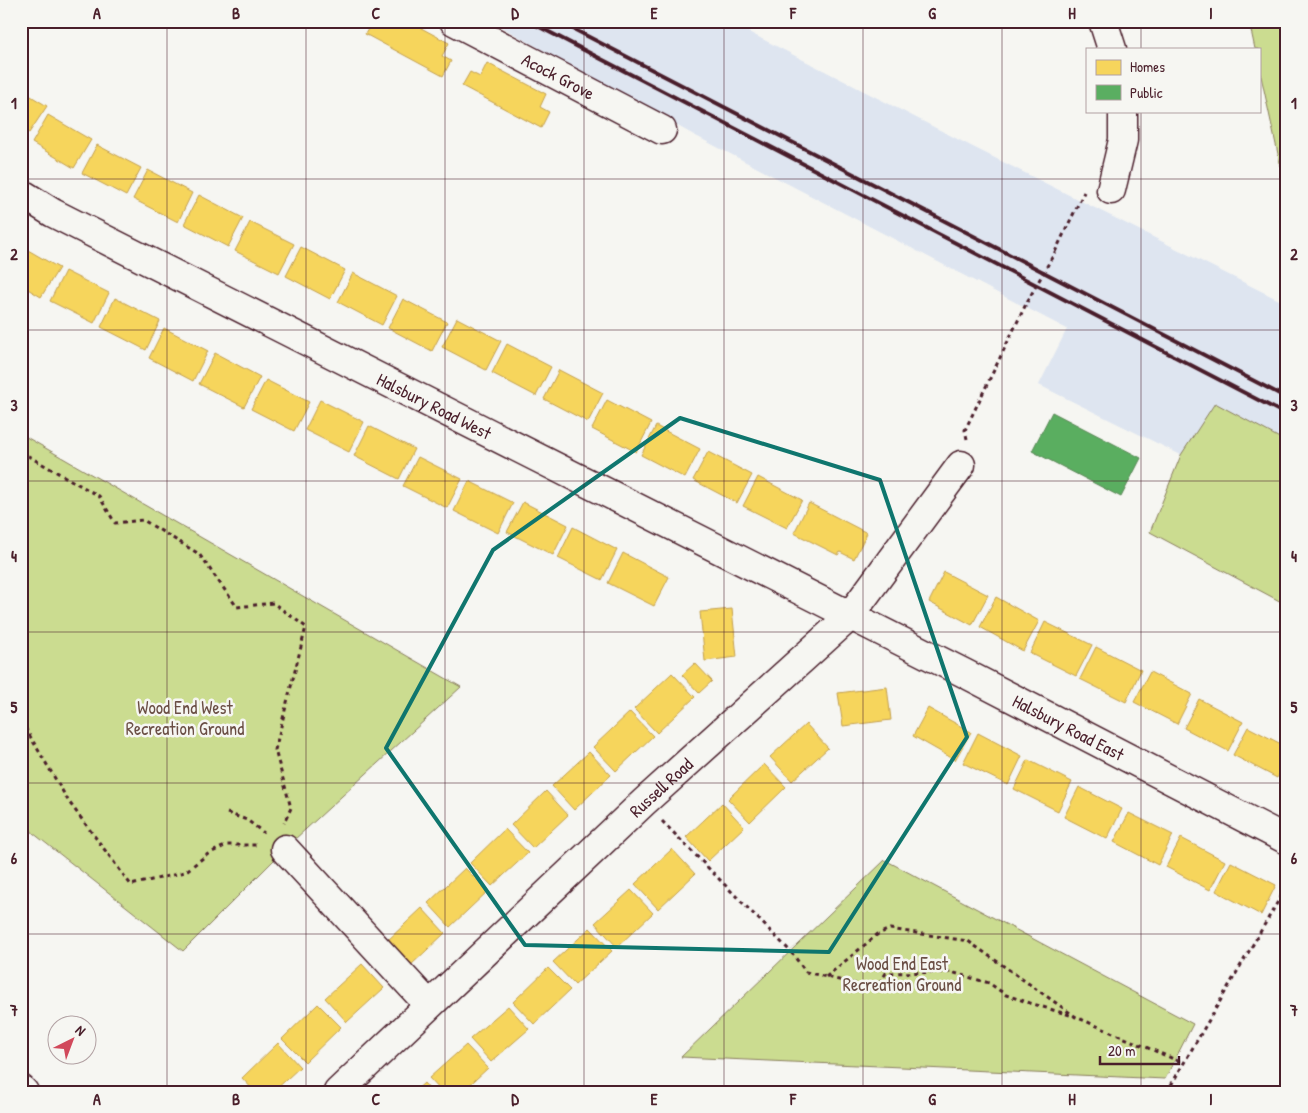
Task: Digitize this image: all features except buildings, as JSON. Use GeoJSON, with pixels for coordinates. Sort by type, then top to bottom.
{"type":"FeatureCollection","features":[{"type":"Feature","properties":{"kind":"street","name":"Acock Grove"},"geometry":{"type":"LineString","coordinates":[[454,21],[662,130]]}},
{"type":"Feature","properties":{"kind":"street"},"geometry":{"type":"LineString","coordinates":[[1103,21],[1112,48]]}},
{"type":"Feature","properties":{"kind":"street"},"geometry":{"type":"LineString","coordinates":[[1111,190],[1123,140],[1123,112]]}},
{"type":"Feature","properties":{"kind":"street","name":"Halsbury Road West"},"geometry":{"type":"LineString","coordinates":[[21,193],[53,213],[849,617]]}},
{"type":"Feature","properties":{"kind":"street","name":"Russell Road"},"geometry":{"type":"LineString","coordinates":[[338,1092],[644,802],[849,617],[964,452]]}},
{"type":"Feature","properties":{"kind":"street","name":"Halsbury Road East"},"geometry":{"type":"LineString","coordinates":[[849,617],[1287,840]]}},
{"type":"Feature","properties":{"kind":"street"},"geometry":{"type":"LineString","coordinates":[[280,845],[429,1005]]}},
{"type":"Feature","properties":{"kind":"path"},"geometry":{"type":"LineString","coordinates":[[964,452],[964,430],[1089,182],[1111,190]]}},
{"type":"Feature","properties":{"kind":"path"},"geometry":{"type":"LineString","coordinates":[[21,452],[99,496],[115,522],[143,520],[199,554],[237,607],[272,603],[306,627],[275,750],[291,808],[280,845]]}},
{"type":"Feature","properties":{"kind":"path"},"geometry":{"type":"LineString","coordinates":[[21,721],[69,802],[131,886],[185,872],[208,854],[227,845],[280,845]]}},
{"type":"Feature","properties":{"kind":"path"},"geometry":{"type":"LineString","coordinates":[[644,802],[791,952],[806,972],[876,989],[886,973],[951,972],[989,982],[1006,995],[1076,1017],[1183,1062]]}},
{"type":"Feature","properties":{"kind":"path"},"geometry":{"type":"LineString","coordinates":[[227,813],[247,820],[280,845]]}},
{"type":"Feature","properties":{"kind":"path"},"geometry":{"type":"LineString","coordinates":[[1167,1092],[1287,886]]}},
{"type":"Feature","properties":{"kind":"path"},"geometry":{"type":"LineString","coordinates":[[826,977],[878,934],[890,930],[968,941],[1076,1017]]}},
{"type":"Feature","properties":{"kind":"highlighted area"},"geometry":{"type":"Polygon","coordinates":[[[680,418],[880,480],[967,737],[829,952],[525,945],[386,748],[493,550],[680,418]]]}},
{"type":"Feature","properties":{"kind":"shaded area"},"geometry":{"type":"Polygon","coordinates":[[[491,21],[727,21],[969,145],[1287,304],[1287,605],[1150,532],[1181,455],[1039,385],[1067,329],[692,134],[491,21]]]}},
{"type":"Feature","properties":{"kind":"green space"},"geometry":{"type":"Polygon","coordinates":[[[1249,21],[1287,21],[1287,195],[1260,72],[1260,48],[1255,48],[1249,21]]]}},
{"type":"Feature","properties":{"kind":"green space"},"geometry":{"type":"Polygon","coordinates":[[[1215,403],[1287,442],[1287,605],[1150,532],[1181,455],[1215,403]]]}},
{"type":"Feature","properties":{"kind":"green space","name":"Wood End West Recreation Ground"},"geometry":{"type":"Polygon","coordinates":[[[21,434],[461,687],[294,840],[183,951],[33,833],[21,814],[21,434]]]}},
{"type":"Feature","properties":{"kind":"green space","name":"Wood End East Recreation Ground"},"geometry":{"type":"Polygon","coordinates":[[[885,860],[1193,1024],[1165,1079],[681,1057],[885,860]]]}},
{"type":"Feature","properties":{"kind":"railway"},"geometry":{"type":"LineString","coordinates":[[528,21],[1287,415]]}},
{"type":"Feature","properties":{"kind":"railway"},"geometry":{"type":"LineString","coordinates":[[558,21],[1287,398]]}}]}
